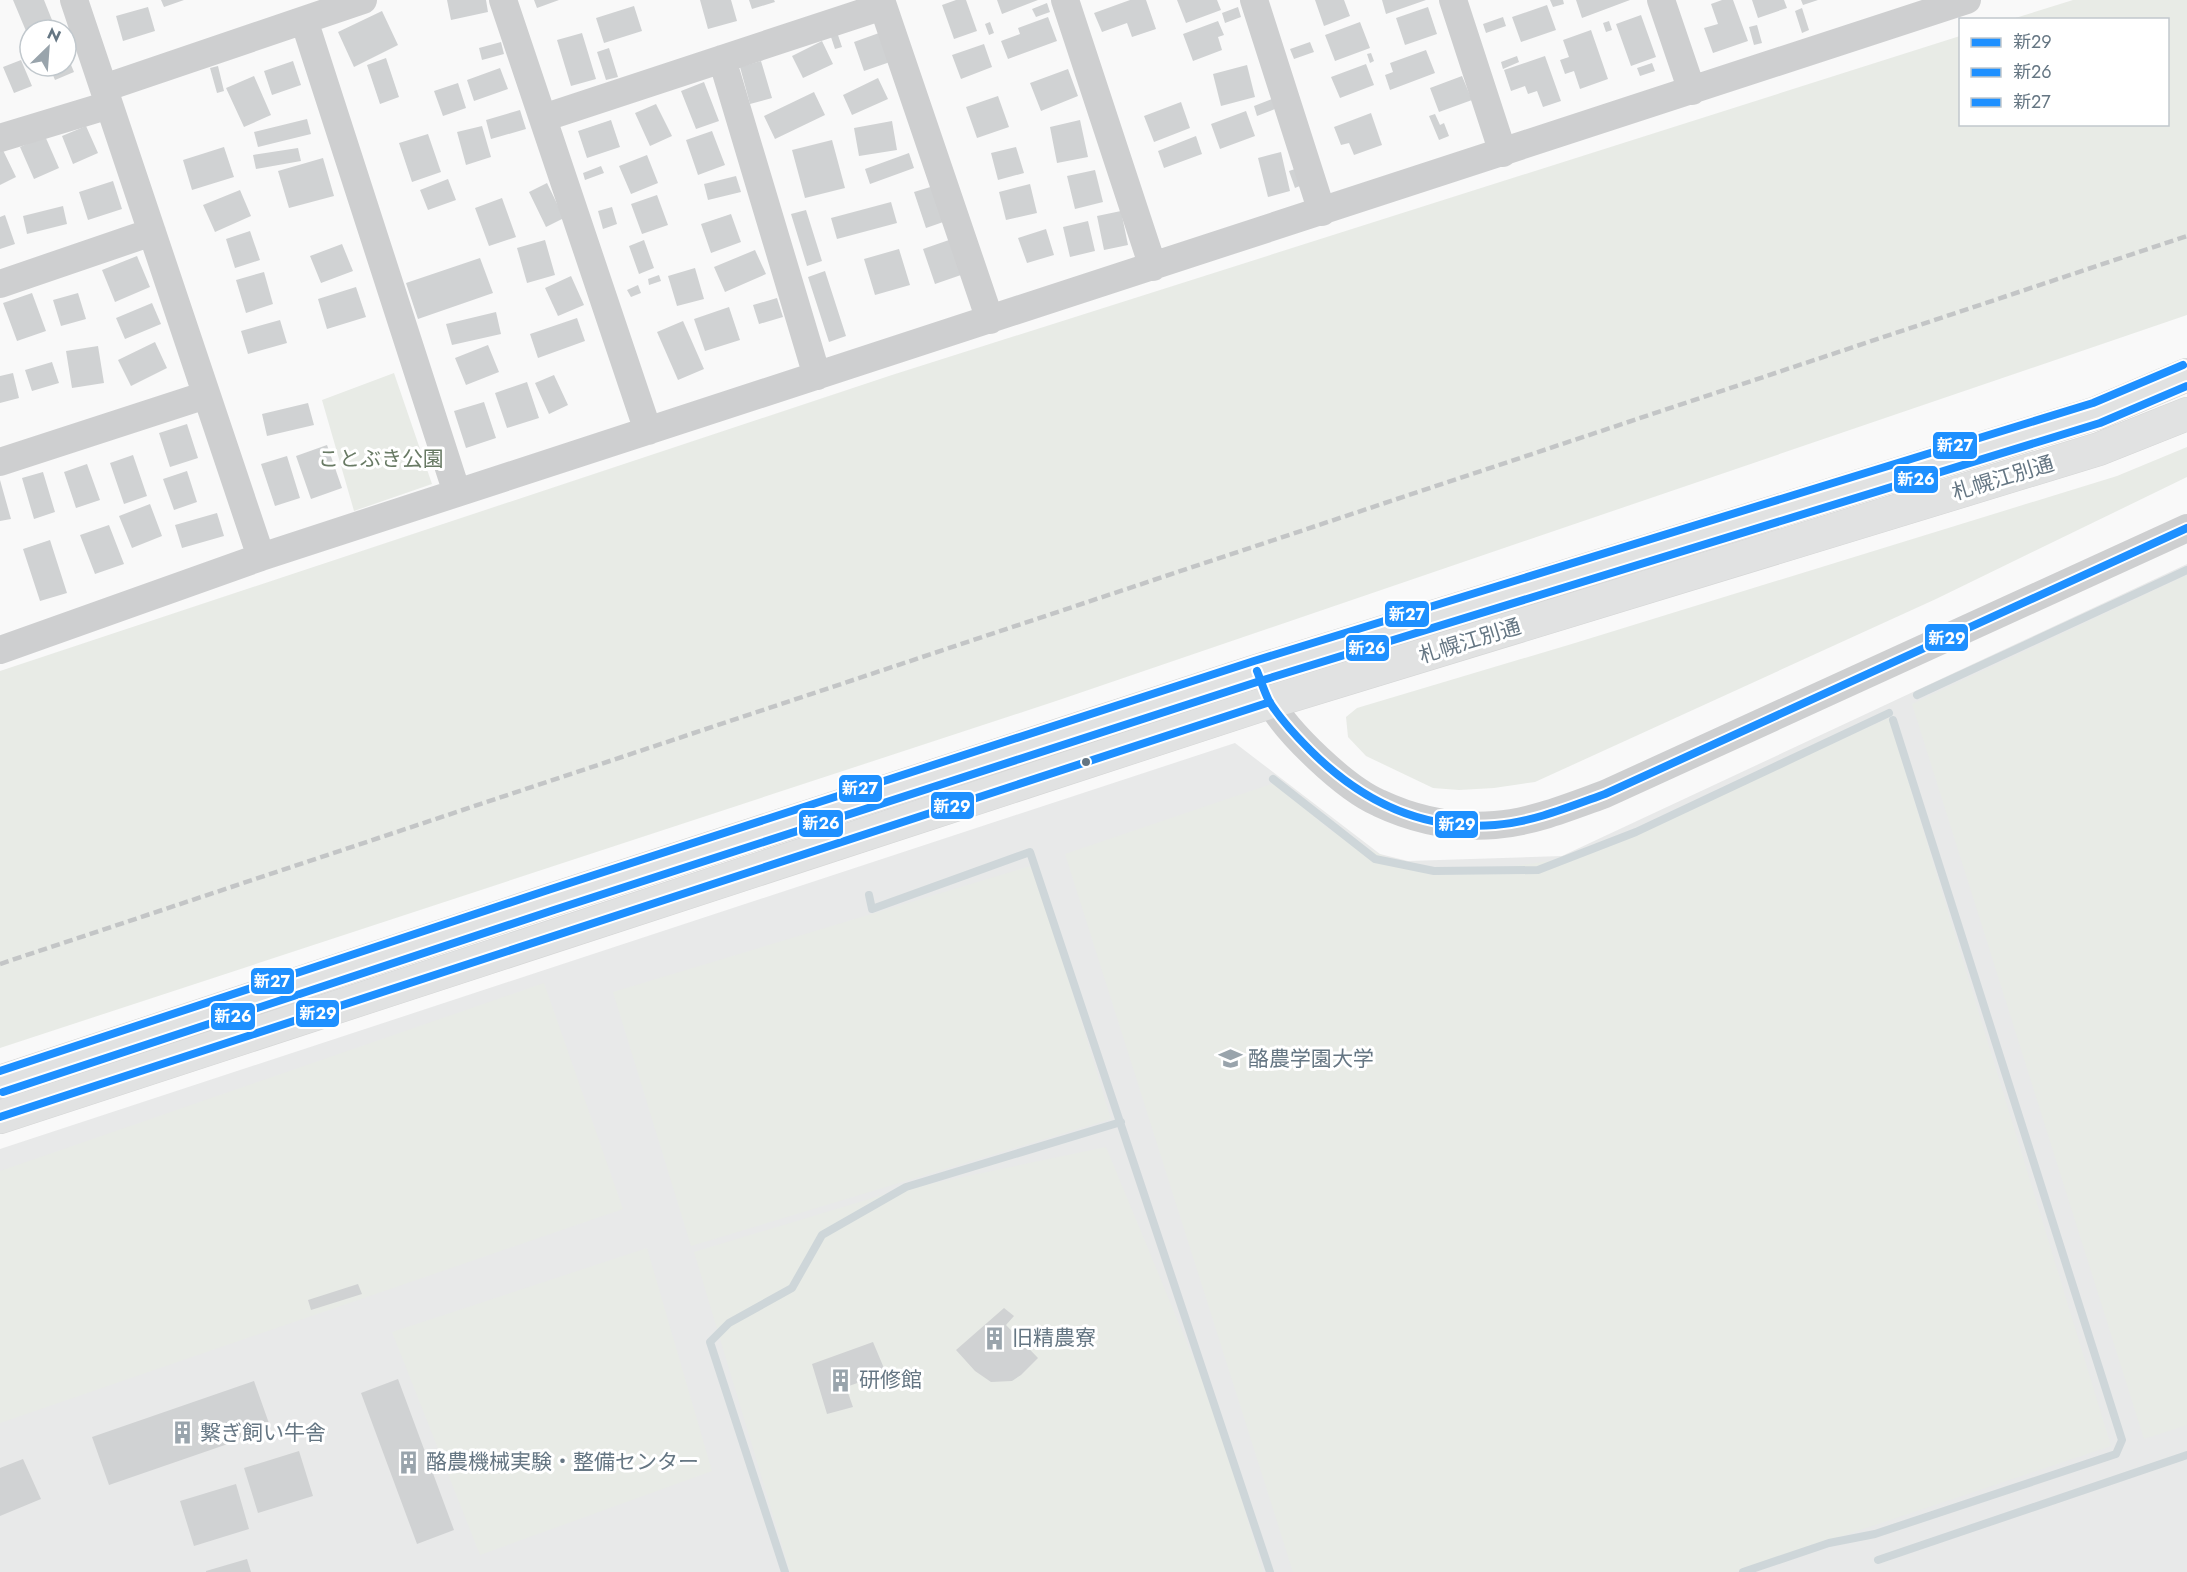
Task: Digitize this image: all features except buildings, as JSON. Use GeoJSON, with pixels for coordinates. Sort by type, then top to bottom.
{"type":"FeatureCollection","features":[{"type":"Feature","properties":{"kind":"highway","name":"札幌江別通"},"geometry":{"type":"LineString","coordinates":[[0,1082],[1257,671],[2097,413],[2187,375]]}},
{"type":"Feature","properties":{"kind":"highway","name":"札幌江別通"},"geometry":{"type":"LineString","coordinates":[[0,1117],[1270,702],[2099,449],[2187,414]]}},
{"type":"Feature","properties":{"kind":"street"},"geometry":{"type":"LineString","coordinates":[[74,0],[261,557]]}},
{"type":"Feature","properties":{"kind":"street"},"geometry":{"type":"LineString","coordinates":[[0,138],[304,20],[363,0]]}},
{"type":"Feature","properties":{"kind":"street"},"geometry":{"type":"LineString","coordinates":[[503,0],[648,431]]}},
{"type":"Feature","properties":{"kind":"street"},"geometry":{"type":"LineString","coordinates":[[1065,0],[1153,267]]}},
{"type":"Feature","properties":{"kind":"street"},"geometry":{"type":"LineString","coordinates":[[1254,0],[1322,212]]}},
{"type":"Feature","properties":{"kind":"street"},"geometry":{"type":"LineString","coordinates":[[1453,0],[1503,153]]}},
{"type":"Feature","properties":{"kind":"street"},"geometry":{"type":"LineString","coordinates":[[1661,0],[1692,91]]}},
{"type":"Feature","properties":{"kind":"street"},"geometry":{"type":"LineString","coordinates":[[0,650],[261,557],[1967,0]]}},
{"type":"Feature","properties":{"kind":"street"},"geometry":{"type":"LineString","coordinates":[[543,118],[882,3],[990,320]]}},
{"type":"Feature","properties":{"kind":"street"},"geometry":{"type":"LineString","coordinates":[[304,20],[456,494]]}},
{"type":"Feature","properties":{"kind":"street"},"geometry":{"type":"LineString","coordinates":[[722,59],[817,376]]}},
{"type":"Feature","properties":{"kind":"street"},"geometry":{"type":"LineString","coordinates":[[0,284],[152,232]]}},
{"type":"Feature","properties":{"kind":"street"},"geometry":{"type":"LineString","coordinates":[[0,462],[206,395]]}},
{"type":"Feature","properties":{"kind":"street"},"geometry":{"type":"LineString","coordinates":[[1257,671],[1270,702],[1306,747],[1340,778],[1378,803],[1414,816],[1455,826],[1497,825],[1537,818],[1605,794],[2187,528]]}},
{"type":"Feature","properties":{"kind":"shaded area","name":"酪農学園大学"},"geometry":{"type":"Polygon","coordinates":[[[2187,564],[2187,1572],[0,1572],[0,1149],[1235,743],[1380,854],[1408,861],[1562,856],[2187,564]]]}},
{"type":"Feature","properties":{"kind":"green space"},"geometry":{"type":"Polygon","coordinates":[[[2073,0],[2187,0],[2187,315],[1059,700],[0,1048],[0,671],[892,375],[1959,36],[1959,126],[2169,126],[2169,18],[2015,18],[2073,0]]]}},
{"type":"Feature","properties":{"kind":"green space","name":"ことぶき公園"},"geometry":{"type":"Polygon","coordinates":[[[394,373],[432,484],[354,511],[322,400],[394,373]]]}},
{"type":"Feature","properties":{"kind":"green space"},"geometry":{"type":"Polygon","coordinates":[[[2187,447],[2187,477],[1936,599],[1535,782],[1494,788],[1459,790],[1433,788],[1366,756],[1348,737],[1346,717],[1357,708],[2117,476],[2187,447]]]}},
{"type":"Feature","properties":{"kind":"green space"},"geometry":{"type":"Polygon","coordinates":[[[2187,575],[2187,1425],[2144,1439],[1912,704],[2187,575]]]}},
{"type":"Feature","properties":{"kind":"green space"},"geometry":{"type":"Polygon","coordinates":[[[1889,718],[2111,1446],[1735,1572],[1293,1572],[1065,854],[1274,783],[1331,831],[1413,870],[1475,872],[1582,856],[1889,718]]]}},
{"type":"Feature","properties":{"kind":"green space"},"geometry":{"type":"Polygon","coordinates":[[[1034,865],[1111,1119],[691,1246],[613,992],[1034,865]]]}},
{"type":"Feature","properties":{"kind":"green space"},"geometry":{"type":"Polygon","coordinates":[[[544,983],[623,1209],[0,1423],[0,1171],[544,983]]]}},
{"type":"Feature","properties":{"kind":"green space"},"geometry":{"type":"Polygon","coordinates":[[[1106,1147],[1218,1418],[1263,1572],[790,1572],[694,1252],[896,1191],[1106,1147]]]}},
{"type":"Feature","properties":{"kind":"green space"},"geometry":{"type":"Polygon","coordinates":[[[647,1248],[712,1471],[480,1555],[392,1332],[647,1248]]]}},
{"type":"Feature","properties":{"kind":"waterway"},"geometry":{"type":"LineString","coordinates":[[1917,695],[2187,570]]}},
{"type":"Feature","properties":{"kind":"waterway"},"geometry":{"type":"LineString","coordinates":[[1273,779],[1375,859],[1434,871],[1538,870],[1636,832],[1889,713]]}},
{"type":"Feature","properties":{"kind":"waterway"},"geometry":{"type":"LineString","coordinates":[[1743,1572],[1829,1543],[1875,1534],[2116,1454],[2122,1440],[1893,720]]}},
{"type":"Feature","properties":{"kind":"waterway"},"geometry":{"type":"LineString","coordinates":[[869,895],[872,909],[1030,852],[1270,1572]]}},
{"type":"Feature","properties":{"kind":"waterway"},"geometry":{"type":"LineString","coordinates":[[785,1572],[710,1342],[729,1323],[792,1288],[822,1235],[906,1187],[1121,1122]]}},
{"type":"Feature","properties":{"kind":"waterway"},"geometry":{"type":"LineString","coordinates":[[1878,1560],[2187,1455]]}},
{"type":"Feature","properties":{"kind":"railway"},"geometry":{"type":"LineString","coordinates":[[0,964],[2187,236]]}},
{"type":"Feature","properties":{"kind":"transit line","name":"新27"},"geometry":{"type":"LineString","coordinates":[[0,1071],[1254,661],[2093,403],[2183,365]]}},
{"type":"Feature","properties":{"kind":"transit line","name":"新26"},"geometry":{"type":"LineString","coordinates":[[3,1092],[1260,681],[2100,423],[2187,386]]}},
{"type":"Feature","properties":{"kind":"transit line","name":"新29"},"geometry":{"type":"LineString","coordinates":[[1257,671],[1269,701],[1293,733],[1330,768],[1371,798],[1394,809],[1442,823],[1468,826],[1523,821],[1605,794],[2187,528]]}},
{"type":"Feature","properties":{"kind":"transit line","name":"新29"},"geometry":{"type":"LineString","coordinates":[[0,1117],[1270,702]]}},
{"type":"Feature","properties":{"kind":"place","name":"酪農学園大学"},"geometry":{"type":"Point","coordinates":[1230,1059]}},
{"type":"Feature","properties":{"kind":"place","name":"旧精農寮"},"geometry":{"type":"Point","coordinates":[994,1338]}},
{"type":"Feature","properties":{"kind":"place","name":"研修館"},"geometry":{"type":"Point","coordinates":[841,1380]}},
{"type":"Feature","properties":{"kind":"place","name":"繋ぎ飼い牛舎"},"geometry":{"type":"Point","coordinates":[182,1433]}},
{"type":"Feature","properties":{"kind":"place","name":"酪農機械実験・整備センター"},"geometry":{"type":"Point","coordinates":[408,1462]}}]}
